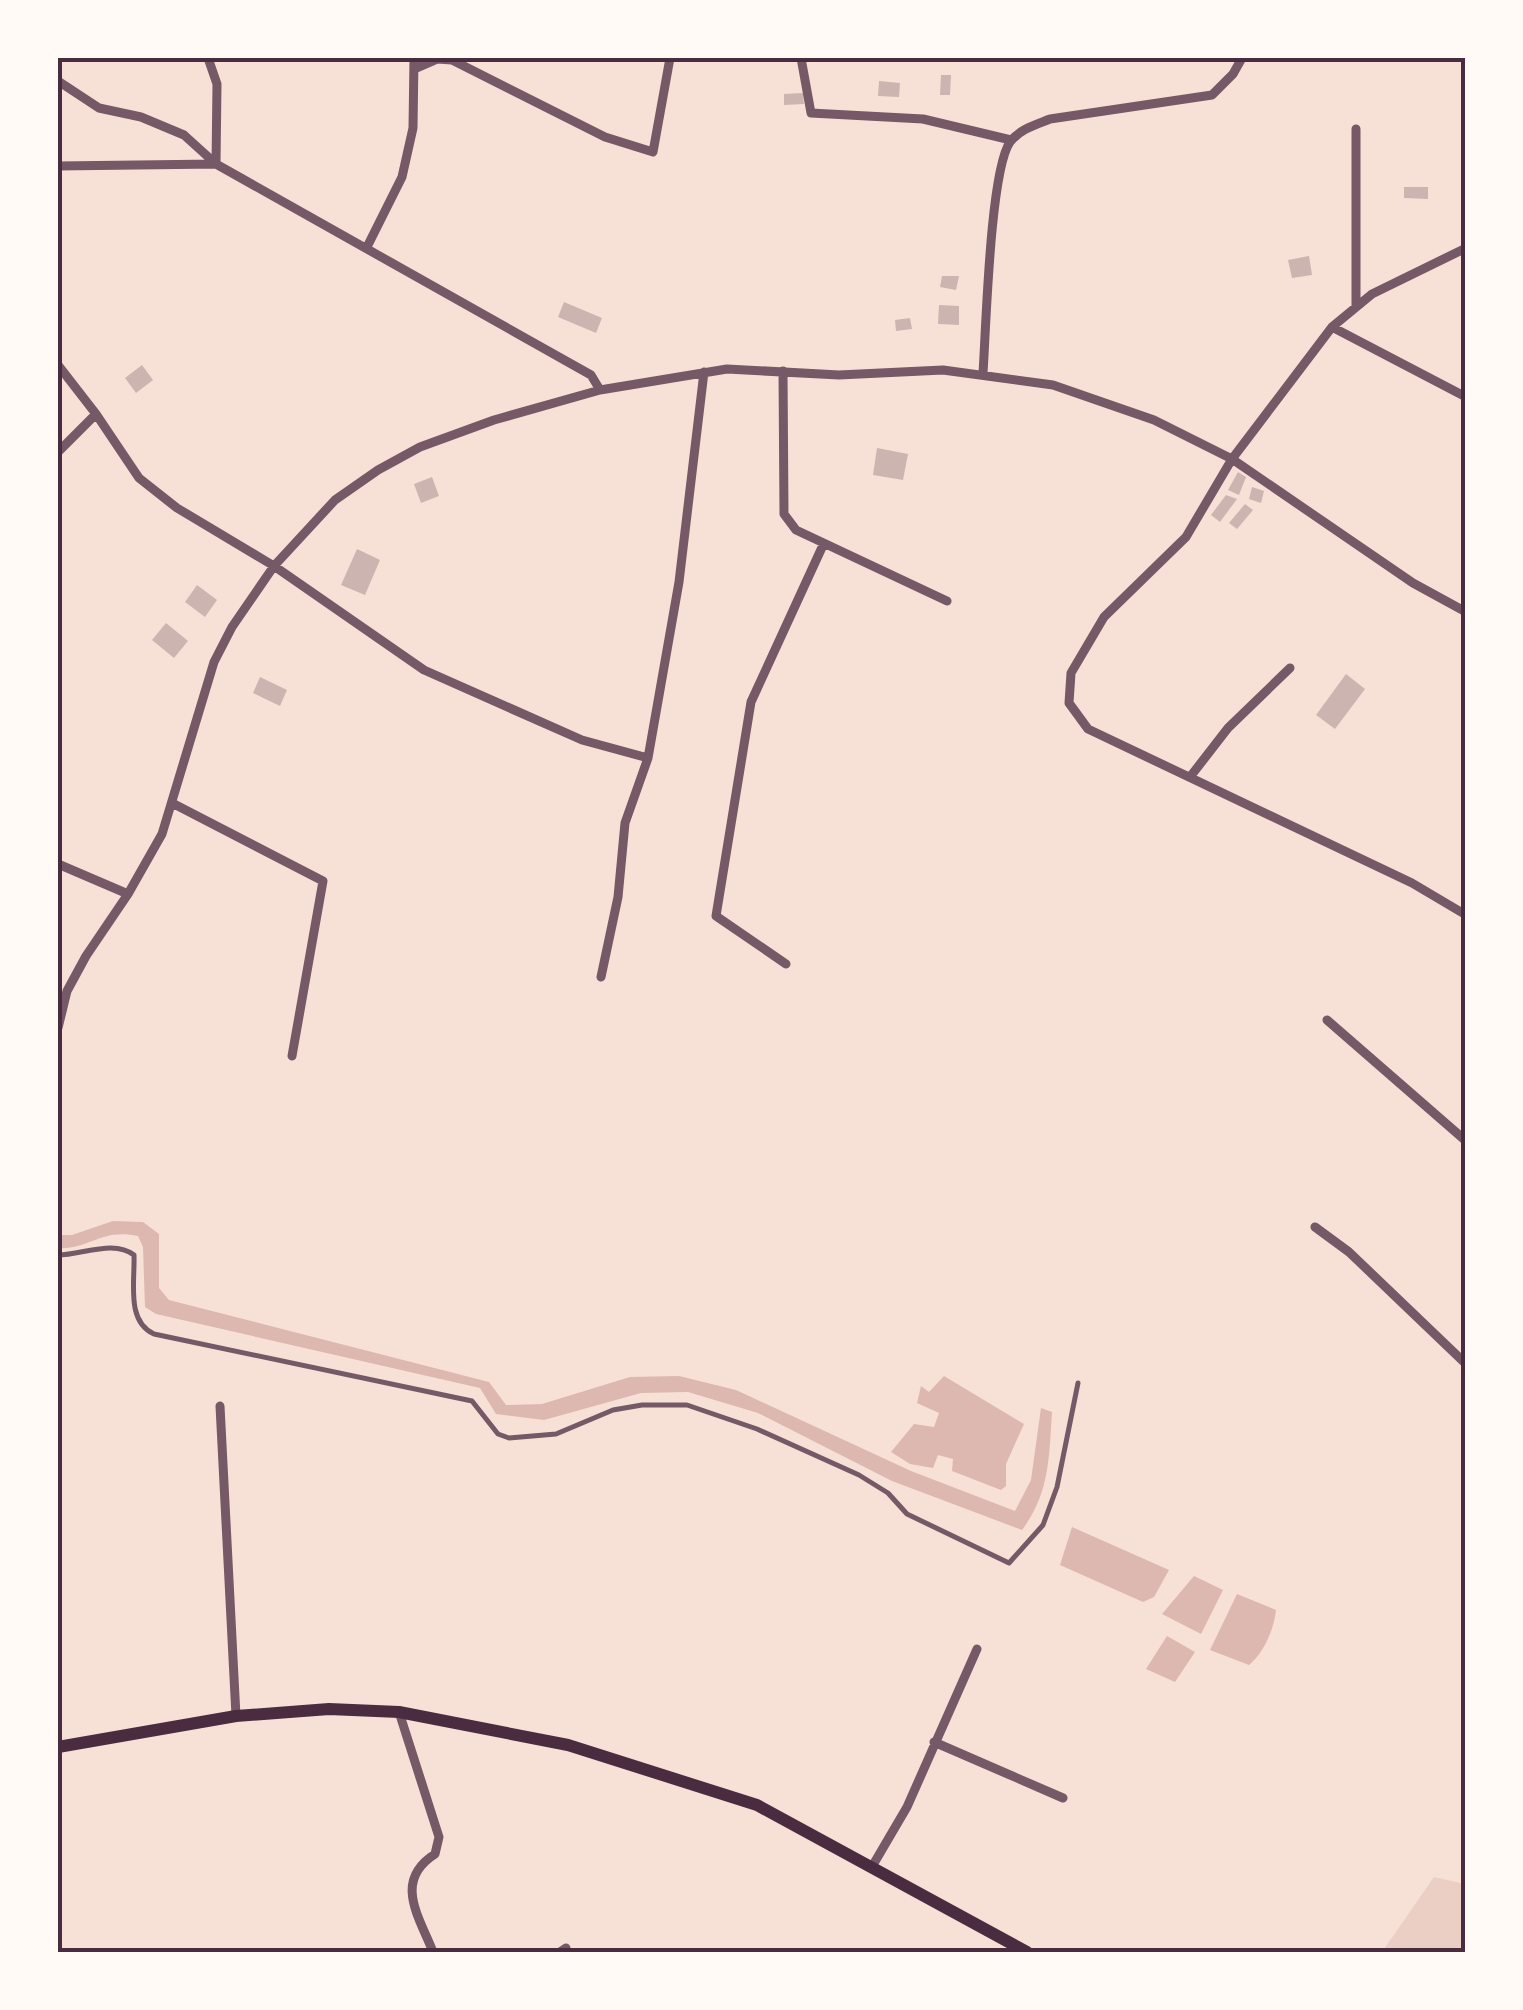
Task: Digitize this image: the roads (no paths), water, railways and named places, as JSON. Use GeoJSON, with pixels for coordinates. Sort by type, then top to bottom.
{"type":"FeatureCollection","features":[{"type":"Feature","properties":{"kind":"main road"},"geometry":{"type":"LineString","coordinates":[[58,1747],[236,1716],[329,1710],[399,1712],[568,1745],[757,1805],[1027,1952]]}},
{"type":"Feature","properties":{"kind":"street"},"geometry":{"type":"LineString","coordinates":[[208,58],[217,84],[216,164]]}},
{"type":"Feature","properties":{"kind":"street"},"geometry":{"type":"LineString","coordinates":[[366,246],[402,177],[413,128],[414,58]]}},
{"type":"Feature","properties":{"kind":"street"},"geometry":{"type":"LineString","coordinates":[[414,69],[437,59],[452,60],[605,137],[653,152],[670,58]]}},
{"type":"Feature","properties":{"kind":"street"},"geometry":{"type":"LineString","coordinates":[[801,58],[810,113],[924,119],[1011,140]]}},
{"type":"Feature","properties":{"kind":"street"},"geometry":{"type":"LineString","coordinates":[[983,374],[999,176],[1011,140],[1025,129],[1050,119],[1212,95],[1242,58]]}},
{"type":"Feature","properties":{"kind":"street"},"geometry":{"type":"LineString","coordinates":[[58,81],[99,108],[160,123],[184,135],[216,164],[591,375],[600,390]]}},
{"type":"Feature","properties":{"kind":"street"},"geometry":{"type":"LineString","coordinates":[[1356,129],[1356,307]]}},
{"type":"Feature","properties":{"kind":"street"},"geometry":{"type":"LineString","coordinates":[[58,166],[216,164]]}},
{"type":"Feature","properties":{"kind":"street"},"geometry":{"type":"LineString","coordinates":[[1466,248],[1372,294],[1332,327],[1232,459],[1186,537],[1104,617],[1072,672],[1069,702],[1088,729],[1412,883],[1466,914]]}},
{"type":"Feature","properties":{"kind":"street"},"geometry":{"type":"LineString","coordinates":[[1332,327],[1466,397]]}},
{"type":"Feature","properties":{"kind":"street"},"geometry":{"type":"LineString","coordinates":[[58,365],[139,478],[177,508],[274,566],[424,670],[582,740],[648,758]]}},
{"type":"Feature","properties":{"kind":"street"},"geometry":{"type":"LineString","coordinates":[[58,1028],[67,991],[162,834],[214,662],[232,627],[274,566],[335,500],[378,470],[420,447],[494,420],[600,390],[738,369],[838,375],[943,370],[1052,385],[1154,420],[1232,459],[1413,582],[1466,612]]}},
{"type":"Feature","properties":{"kind":"street"},"geometry":{"type":"LineString","coordinates":[[783,371],[784,514],[796,530],[947,600]]}},
{"type":"Feature","properties":{"kind":"street"},"geometry":{"type":"LineString","coordinates":[[601,977],[618,897],[625,822],[648,758],[680,582],[704,372]]}},
{"type":"Feature","properties":{"kind":"street"},"geometry":{"type":"LineString","coordinates":[[58,452],[96,414]]}},
{"type":"Feature","properties":{"kind":"street"},"geometry":{"type":"LineString","coordinates":[[786,964],[716,916],[751,702],[824,543]]}},
{"type":"Feature","properties":{"kind":"street"},"geometry":{"type":"LineString","coordinates":[[1190,778],[1228,728],[1290,668]]}},
{"type":"Feature","properties":{"kind":"street"},"geometry":{"type":"LineString","coordinates":[[174,804],[324,881],[292,1056]]}},
{"type":"Feature","properties":{"kind":"street"},"geometry":{"type":"LineString","coordinates":[[58,864],[128,894]]}},
{"type":"Feature","properties":{"kind":"street"},"geometry":{"type":"LineString","coordinates":[[1327,1020],[1466,1141]]}},
{"type":"Feature","properties":{"kind":"street"},"geometry":{"type":"LineString","coordinates":[[1314,1227],[1350,1252],[1466,1364]]}},
{"type":"Feature","properties":{"kind":"street"},"geometry":{"type":"LineString","coordinates":[[220,1406],[236,1716]]}},
{"type":"Feature","properties":{"kind":"street"},"geometry":{"type":"LineString","coordinates":[[873,1866],[907,1807],[977,1649]]}},
{"type":"Feature","properties":{"kind":"street"},"geometry":{"type":"LineString","coordinates":[[399,1712],[439,1837],[434,1854],[422,1863],[410,1885],[433,1952]]}},
{"type":"Feature","properties":{"kind":"street"},"geometry":{"type":"LineString","coordinates":[[934,1742],[1063,1798]]}},
{"type":"Feature","properties":{"kind":"lane"},"geometry":{"type":"LineString","coordinates":[[58,1255],[114,1247],[128,1250],[134,1256],[136,1318],[141,1328],[154,1334],[472,1401],[498,1434],[509,1438],[556,1434],[613,1410],[642,1404],[687,1404],[757,1429],[859,1475],[888,1493],[907,1514],[1008,1563],[1043,1525],[1057,1487],[1078,1383]]}}]}
